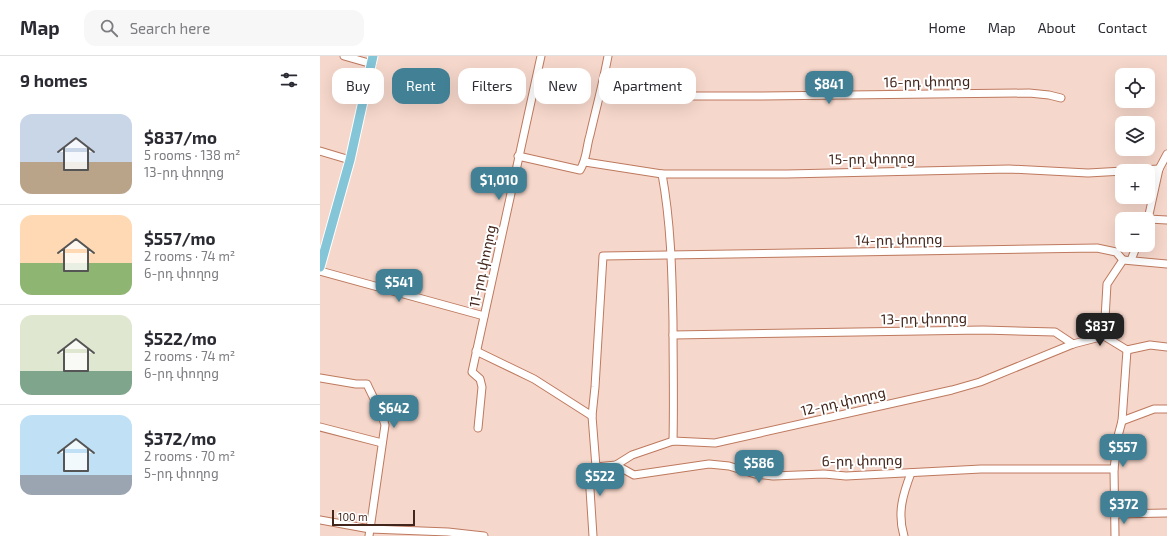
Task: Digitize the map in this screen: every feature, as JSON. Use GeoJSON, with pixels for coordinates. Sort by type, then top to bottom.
{"type":"FeatureCollection","features":[{"type":"Feature","properties":{"kind":"main road"},"geometry":{"type":"LineString","coordinates":[[321,262],[350,160],[373,60]]}},
{"type":"Feature","properties":{"kind":"street"},"geometry":{"type":"LineString","coordinates":[[344,56],[373,60]]}},
{"type":"Feature","properties":{"kind":"street","name":"11-րդ փողոց"},"geometry":{"type":"LineString","coordinates":[[478,428],[482,387],[480,379],[472,372],[540,56]]}},
{"type":"Feature","properties":{"kind":"street"},"geometry":{"type":"LineString","coordinates":[[606,68],[608,56]]}},
{"type":"Feature","properties":{"kind":"street","name":"16-րդ փողոց"},"geometry":{"type":"LineString","coordinates":[[696,96],[1029,93],[1049,95],[1060,98]]}},
{"type":"Feature","properties":{"kind":"street"},"geometry":{"type":"LineString","coordinates":[[518,156],[580,170],[585,162],[589,136],[599,100]]}},
{"type":"Feature","properties":{"kind":"street"},"geometry":{"type":"LineString","coordinates":[[320,151],[350,160]]}},
{"type":"Feature","properties":{"kind":"street"},"geometry":{"type":"LineString","coordinates":[[1150,212],[1160,169],[1167,154]]}},
{"type":"Feature","properties":{"kind":"street","name":"15-րդ փողոց"},"geometry":{"type":"LineString","coordinates":[[585,162],[662,174],[787,174],[1009,169],[1088,173],[1160,169]]}},
{"type":"Feature","properties":{"kind":"street"},"geometry":{"type":"LineString","coordinates":[[662,174],[669,212],[672,254],[674,373],[673,441]]}},
{"type":"Feature","properties":{"kind":"street"},"geometry":{"type":"LineString","coordinates":[[1155,219],[1167,220]]}},
{"type":"Feature","properties":{"kind":"street","name":"14-րդ փողոց"},"geometry":{"type":"LineString","coordinates":[[592,416],[603,256],[1097,248],[1116,252],[1124,260]]}},
{"type":"Feature","properties":{"kind":"street"},"geometry":{"type":"LineString","coordinates":[[1131,260],[1134,252]]}},
{"type":"Feature","properties":{"kind":"street"},"geometry":{"type":"LineString","coordinates":[[1104,336],[1107,284],[1124,260],[1167,264]]}},
{"type":"Feature","properties":{"kind":"street"},"geometry":{"type":"LineString","coordinates":[[320,271],[484,316]]}},
{"type":"Feature","properties":{"kind":"street","name":"13-րդ փողոց"},"geometry":{"type":"LineString","coordinates":[[673,335],[990,330],[1055,332],[1073,344]]}},
{"type":"Feature","properties":{"kind":"street"},"geometry":{"type":"LineString","coordinates":[[1073,344],[1104,336],[1127,350],[1150,345],[1167,347]]}},
{"type":"Feature","properties":{"kind":"street","name":"12-րդ փողոց"},"geometry":{"type":"LineString","coordinates":[[616,465],[632,455],[673,441],[714,443],[952,390],[980,382],[1073,344]]}},
{"type":"Feature","properties":{"kind":"street"},"geometry":{"type":"LineString","coordinates":[[1115,536],[1114,469],[1118,436],[1122,421],[1127,350]]}},
{"type":"Feature","properties":{"kind":"street"},"geometry":{"type":"LineString","coordinates":[[476,351],[534,379],[592,416],[596,467]]}},
{"type":"Feature","properties":{"kind":"street"},"geometry":{"type":"LineString","coordinates":[[320,378],[356,384],[367,384],[380,409],[385,425],[370,533]]}},
{"type":"Feature","properties":{"kind":"street"},"geometry":{"type":"LineString","coordinates":[[1122,421],[1154,409],[1167,409]]}},
{"type":"Feature","properties":{"kind":"street"},"geometry":{"type":"LineString","coordinates":[[320,427],[382,443]]}},
{"type":"Feature","properties":{"kind":"street","name":"6-րդ փողոց"},"geometry":{"type":"LineString","coordinates":[[616,465],[634,475],[709,464],[729,466],[755,474],[773,476],[824,474],[846,476],[981,469],[1114,469]]}},
{"type":"Feature","properties":{"kind":"street"},"geometry":{"type":"LineString","coordinates":[[594,536],[588,474],[596,467],[616,465]]}},
{"type":"Feature","properties":{"kind":"street"},"geometry":{"type":"LineString","coordinates":[[904,536],[900,522],[900,506],[911,473]]}},
{"type":"Feature","properties":{"kind":"street"},"geometry":{"type":"LineString","coordinates":[[1115,514],[1167,513]]}},
{"type":"Feature","properties":{"kind":"street"},"geometry":{"type":"LineString","coordinates":[[320,520],[370,533],[448,532],[484,536]]}}]}
